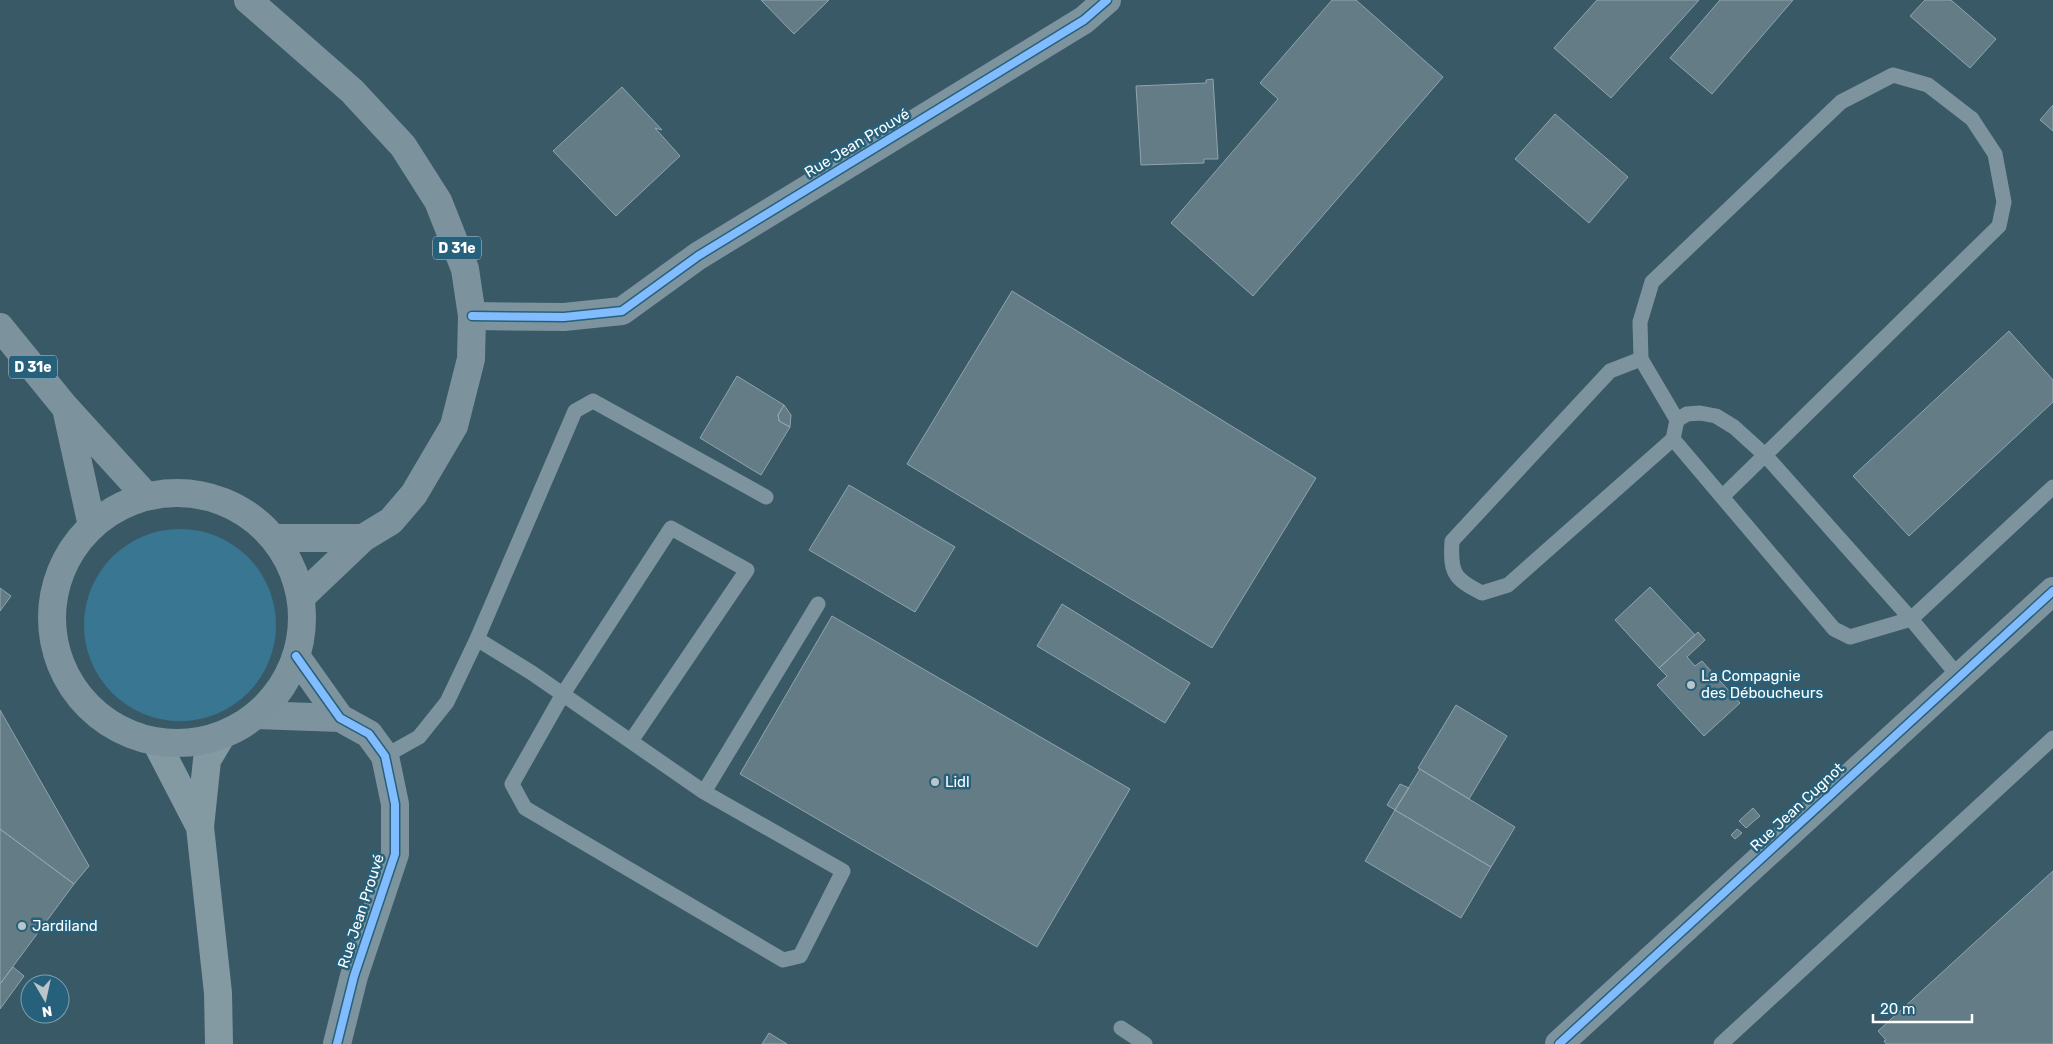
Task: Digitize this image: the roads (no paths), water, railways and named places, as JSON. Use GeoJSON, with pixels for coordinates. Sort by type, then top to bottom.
{"type":"FeatureCollection","features":[{"type":"Feature","properties":{"kind":"main road","name":"D 31e"},"geometry":{"type":"LineString","coordinates":[[248,0],[352,91],[403,146],[438,201],[465,269],[472,316],[471,359],[454,426],[414,494],[391,521],[363,538]]}},
{"type":"Feature","properties":{"kind":"main road","name":"D 31e"},"geometry":{"type":"LineString","coordinates":[[0,327],[65,407]]}},
{"type":"Feature","properties":{"kind":"main road"},"geometry":{"type":"LineString","coordinates":[[65,407],[146,496]]}},
{"type":"Feature","properties":{"kind":"main road"},"geometry":{"type":"LineString","coordinates":[[65,407],[92,526]]}},
{"type":"Feature","properties":{"kind":"main road"},"geometry":{"type":"LineString","coordinates":[[181,492],[216,499],[248,515],[274,538],[291,566],[301,597],[302,627],[296,656],[280,689],[256,715],[222,735],[189,742],[156,742],[118,729],[86,705],[64,672],[54,642],[52,634],[54,594],[67,557],[92,526],[117,508],[146,496],[181,492]]}},
{"type":"Feature","properties":{"kind":"main road"},"geometry":{"type":"LineString","coordinates":[[274,538],[363,538]]}},
{"type":"Feature","properties":{"kind":"main road"},"geometry":{"type":"LineString","coordinates":[[301,597],[363,538]]}},
{"type":"Feature","properties":{"kind":"main road"},"geometry":{"type":"LineString","coordinates":[[219,1044],[218,994],[200,827],[208,760],[222,735]]}},
{"type":"Feature","properties":{"kind":"main road"},"geometry":{"type":"LineString","coordinates":[[156,742],[200,827]]}},
{"type":"Feature","properties":{"kind":"street","name":"Rue Jean Prouvé"},"geometry":{"type":"LineString","coordinates":[[472,316],[564,317],[622,311],[698,256],[1084,20],[1107,0]]}},
{"type":"Feature","properties":{"kind":"street","name":"Rue Jean Cugnot"},"geometry":{"type":"LineString","coordinates":[[1559,1044],[2053,590]]}},
{"type":"Feature","properties":{"kind":"street"},"geometry":{"type":"LineString","coordinates":[[296,656],[340,718],[369,734],[385,756]]}},
{"type":"Feature","properties":{"kind":"street"},"geometry":{"type":"LineString","coordinates":[[256,715],[340,718]]}},
{"type":"Feature","properties":{"kind":"street","name":"Rue Jean Prouvé"},"geometry":{"type":"LineString","coordinates":[[337,1044],[354,976],[395,854],[395,804],[385,756]]}},
{"type":"Feature","properties":{"kind":"lane"},"geometry":{"type":"LineString","coordinates":[[1641,359],[1610,371],[1452,541],[1450,564],[1463,584],[1482,593],[1508,585],[1673,439],[1677,420],[1641,359],[1640,322],[1652,282],[1841,102],[1893,75],[1928,85],[1972,118],[1995,154],[2004,202],[1999,226],[1722,497]]}},
{"type":"Feature","properties":{"kind":"lane"},"geometry":{"type":"LineString","coordinates":[[385,756],[419,737],[447,702],[477,639],[575,411],[592,401],[766,497]]}},
{"type":"Feature","properties":{"kind":"lane"},"geometry":{"type":"LineString","coordinates":[[1677,420],[1687,414],[1700,413],[1716,416],[1734,427],[1766,456],[1911,619],[1959,677]]}},
{"type":"Feature","properties":{"kind":"lane"},"geometry":{"type":"LineString","coordinates":[[1673,439],[1834,629],[1850,638],[1911,619],[2053,487]]}},
{"type":"Feature","properties":{"kind":"lane"},"geometry":{"type":"LineString","coordinates":[[477,639],[563,694],[704,792],[843,871],[800,956],[783,960],[525,808],[512,784],[563,694],[671,528],[747,570],[631,741]]}},
{"type":"Feature","properties":{"kind":"lane"},"geometry":{"type":"LineString","coordinates":[[704,792],[818,604]]}},
{"type":"Feature","properties":{"kind":"lane"},"geometry":{"type":"LineString","coordinates":[[1721,1044],[2053,738]]}},
{"type":"Feature","properties":{"kind":"lane"},"geometry":{"type":"LineString","coordinates":[[1121,1028],[1146,1044]]}},
{"type":"Feature","properties":{"kind":"place","name":"La Compagnie des Déboucheurs"},"geometry":{"type":"Point","coordinates":[1691,685]}},
{"type":"Feature","properties":{"kind":"place","name":"Lidl"},"geometry":{"type":"Point","coordinates":[935,782]}},
{"type":"Feature","properties":{"kind":"place","name":"Jardiland"},"geometry":{"type":"Point","coordinates":[22,926]}}]}
